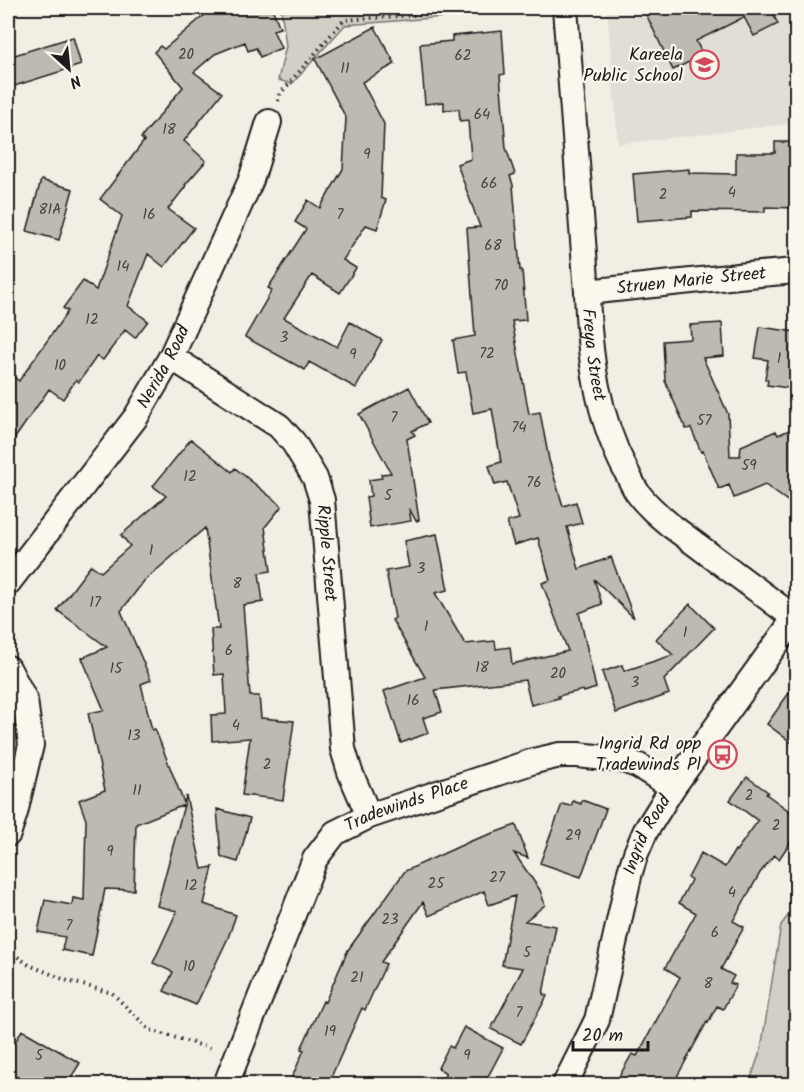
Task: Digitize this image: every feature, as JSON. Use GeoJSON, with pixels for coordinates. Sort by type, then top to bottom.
{"type":"FeatureCollection","features":[{"type":"Feature","properties":{"kind":"street","name":"Freya Street"},"geometry":{"type":"LineString","coordinates":[[566,8],[590,345],[600,403],[617,452],[637,492],[652,509],[796,619]]}},
{"type":"Feature","properties":{"kind":"street","name":"Nerida Road"},"geometry":{"type":"LineString","coordinates":[[8,583],[136,417],[171,357],[251,180],[269,122]]}},
{"type":"Feature","properties":{"kind":"street","name":"Struen Marie Street"},"geometry":{"type":"LineString","coordinates":[[587,292],[796,271]]}},
{"type":"Feature","properties":{"kind":"street","name":"Ripple Street"},"geometry":{"type":"LineString","coordinates":[[171,357],[279,426],[294,443],[315,478],[322,500],[343,748],[350,772],[369,816]]}},
{"type":"Feature","properties":{"kind":"street","name":"Ingrid Road"},"geometry":{"type":"LineString","coordinates":[[565,1084],[597,1020],[630,872],[645,832],[673,787],[796,619]]}},
{"type":"Feature","properties":{"kind":"street"},"geometry":{"type":"LineString","coordinates":[[8,668],[26,700],[31,746],[8,834]]}},
{"type":"Feature","properties":{"kind":"street","name":"Tradewinds Place"},"geometry":{"type":"LineString","coordinates":[[226,1084],[315,859],[335,833],[369,816],[534,761],[560,755],[623,760],[639,766],[673,787]]}},
{"type":"Feature","properties":{"kind":"path"},"geometry":{"type":"LineString","coordinates":[[269,122],[280,94],[344,20],[511,8]]}},
{"type":"Feature","properties":{"kind":"path"},"geometry":{"type":"LineString","coordinates":[[8,950],[29,965],[68,981],[112,993],[150,1030],[237,1058]]}},
{"type":"Feature","properties":{"kind":"shaded area"},"geometry":{"type":"Polygon","coordinates":[[[281,8],[531,8],[531,10],[345,25],[292,84],[278,80],[286,46],[281,8]]]}},
{"type":"Feature","properties":{"kind":"shaded area","name":"Kareela Public School"},"geometry":{"type":"Polygon","coordinates":[[[607,8],[796,8],[796,123],[618,144],[607,8]]]}},
{"type":"Feature","properties":{"kind":"shaded area"},"geometry":{"type":"Polygon","coordinates":[[[796,905],[796,1084],[749,1084],[761,1049],[781,925],[796,905]]]}},
{"type":"Feature","properties":{"kind":"building"},"geometry":{"type":"Polygon","coordinates":[[[213,8],[272,8],[280,28],[273,30],[281,48],[260,57],[256,48],[248,51],[245,42],[215,54],[194,72],[222,93],[184,141],[206,161],[168,209],[194,228],[164,267],[148,254],[128,306],[148,321],[135,338],[125,330],[103,360],[97,356],[79,382],[76,380],[63,399],[49,389],[8,448],[8,372],[19,381],[68,311],[63,308],[83,281],[96,290],[122,216],[100,199],[144,141],[141,138],[183,87],[154,52],[160,46],[164,49],[213,8]]]}},
{"type":"Feature","properties":{"kind":"building"},"geometry":{"type":"Polygon","coordinates":[[[643,8],[770,8],[778,24],[754,36],[744,17],[696,41],[703,55],[673,70],[643,8]]]}},
{"type":"Feature","properties":{"kind":"building"},"geometry":{"type":"Polygon","coordinates":[[[375,27],[395,64],[362,82],[384,124],[381,198],[386,200],[377,229],[366,225],[343,260],[356,268],[340,293],[312,275],[284,318],[337,347],[350,322],[382,340],[356,388],[309,362],[305,370],[245,337],[272,290],[268,288],[306,229],[295,222],[308,200],[320,208],[343,169],[346,118],[315,59],[375,27]]]}},
{"type":"Feature","properties":{"kind":"building"},"geometry":{"type":"Polygon","coordinates":[[[502,31],[505,74],[500,75],[506,148],[515,174],[510,176],[513,185],[526,320],[512,321],[529,414],[540,412],[549,460],[563,506],[576,502],[582,523],[567,527],[579,569],[611,557],[634,618],[594,579],[602,604],[579,613],[596,688],[558,696],[559,698],[531,705],[525,680],[435,690],[442,712],[423,718],[428,733],[401,743],[384,691],[425,677],[392,620],[395,618],[386,571],[409,567],[404,541],[437,534],[448,590],[435,593],[465,644],[495,641],[496,649],[510,647],[512,664],[568,651],[542,583],[550,580],[538,538],[514,545],[507,522],[519,519],[507,482],[495,485],[489,466],[501,462],[492,409],[473,413],[466,372],[458,373],[453,340],[475,336],[467,228],[480,227],[457,164],[471,159],[468,120],[460,121],[459,109],[444,110],[444,102],[425,104],[420,44],[452,41],[452,36],[502,31]]]}},
{"type":"Feature","properties":{"kind":"building"},"geometry":{"type":"Polygon","coordinates":[[[73,37],[81,65],[8,88],[8,57],[73,37]]]}},
{"type":"Feature","properties":{"kind":"building"},"geometry":{"type":"Polygon","coordinates":[[[775,142],[796,142],[796,208],[765,207],[765,212],[692,211],[692,217],[637,221],[633,174],[689,169],[689,173],[736,174],[736,153],[775,153],[775,142]]]}},
{"type":"Feature","properties":{"kind":"building"},"geometry":{"type":"Polygon","coordinates":[[[41,180],[73,189],[59,240],[27,231],[41,180]]]}},
{"type":"Feature","properties":{"kind":"building"},"geometry":{"type":"Polygon","coordinates":[[[722,323],[724,356],[703,358],[728,414],[730,456],[740,456],[741,446],[776,431],[778,435],[789,430],[796,446],[796,507],[765,485],[734,498],[729,485],[719,489],[691,428],[686,429],[665,381],[663,341],[691,339],[690,325],[722,323]]]}},
{"type":"Feature","properties":{"kind":"building"},"geometry":{"type":"Polygon","coordinates":[[[760,327],[796,332],[796,389],[767,385],[768,380],[765,379],[768,360],[755,358],[760,327]]]}},
{"type":"Feature","properties":{"kind":"building"},"geometry":{"type":"Polygon","coordinates":[[[409,387],[428,423],[412,431],[415,435],[407,439],[419,520],[416,521],[409,508],[411,521],[370,528],[366,497],[371,496],[369,480],[382,478],[381,474],[391,473],[359,414],[409,387]]]}},
{"type":"Feature","properties":{"kind":"building"},"geometry":{"type":"Polygon","coordinates":[[[191,439],[232,472],[235,468],[282,506],[265,527],[271,571],[259,573],[263,602],[243,605],[250,696],[259,696],[261,718],[294,721],[283,800],[242,795],[250,738],[212,741],[211,715],[226,714],[224,674],[214,675],[211,629],[219,629],[205,528],[144,581],[121,611],[151,680],[141,684],[152,730],[155,729],[184,803],[186,796],[202,869],[213,867],[204,904],[236,915],[228,938],[196,1005],[164,991],[173,972],[153,963],[177,911],[157,906],[184,805],[136,824],[134,890],[105,889],[92,956],[62,950],[65,937],[38,932],[45,900],[72,905],[73,898],[84,900],[86,820],[79,800],[105,790],[88,713],[104,710],[82,658],[107,647],[57,610],[91,565],[101,572],[130,546],[121,535],[166,496],[153,486],[191,439]]]}},
{"type":"Feature","properties":{"kind":"building"},"geometry":{"type":"Polygon","coordinates":[[[690,604],[714,628],[664,680],[669,694],[616,713],[602,672],[622,665],[624,671],[673,655],[656,639],[690,604]]]}},
{"type":"Feature","properties":{"kind":"building"},"geometry":{"type":"Polygon","coordinates":[[[796,683],[796,746],[767,724],[796,683]]]}},
{"type":"Feature","properties":{"kind":"building"},"geometry":{"type":"Polygon","coordinates":[[[747,777],[796,816],[796,834],[779,859],[774,855],[760,873],[733,921],[744,927],[721,969],[734,976],[730,983],[736,985],[723,1009],[717,1006],[673,1084],[615,1084],[632,1054],[637,1056],[680,977],[665,968],[696,913],[679,903],[691,880],[688,878],[701,853],[725,867],[758,821],[730,800],[747,777]]]}},
{"type":"Feature","properties":{"kind":"building"},"geometry":{"type":"Polygon","coordinates":[[[582,800],[606,809],[581,877],[540,863],[562,804],[571,806],[573,801],[581,804],[582,800]]]}},
{"type":"Feature","properties":{"kind":"building"},"geometry":{"type":"Polygon","coordinates":[[[217,809],[250,818],[238,862],[221,857],[217,809]]]}},
{"type":"Feature","properties":{"kind":"building"},"geometry":{"type":"Polygon","coordinates":[[[516,825],[528,858],[514,853],[540,890],[545,905],[525,921],[556,926],[543,994],[547,996],[521,1044],[491,1029],[523,968],[502,965],[515,896],[489,905],[484,891],[429,916],[423,902],[381,962],[386,964],[365,1010],[362,1008],[328,1084],[289,1084],[304,1050],[301,1049],[348,950],[405,871],[471,841],[516,825]]]}},
{"type":"Feature","properties":{"kind":"building"},"geometry":{"type":"Polygon","coordinates":[[[464,1027],[503,1048],[484,1084],[440,1084],[446,1073],[438,1068],[449,1046],[453,1048],[464,1027]]]}},
{"type":"Feature","properties":{"kind":"building"},"geometry":{"type":"Polygon","coordinates":[[[22,1030],[80,1063],[67,1084],[8,1084],[8,1055],[22,1030]]]}},
{"type":"Feature","properties":{"kind":"place","name":"Kareela Public School"},"geometry":{"type":"Point","coordinates":[704,65]}},
{"type":"Feature","properties":{"kind":"place","name":"Ingrid Rd opp Tradewinds Pl"},"geometry":{"type":"Point","coordinates":[722,754]}}]}
